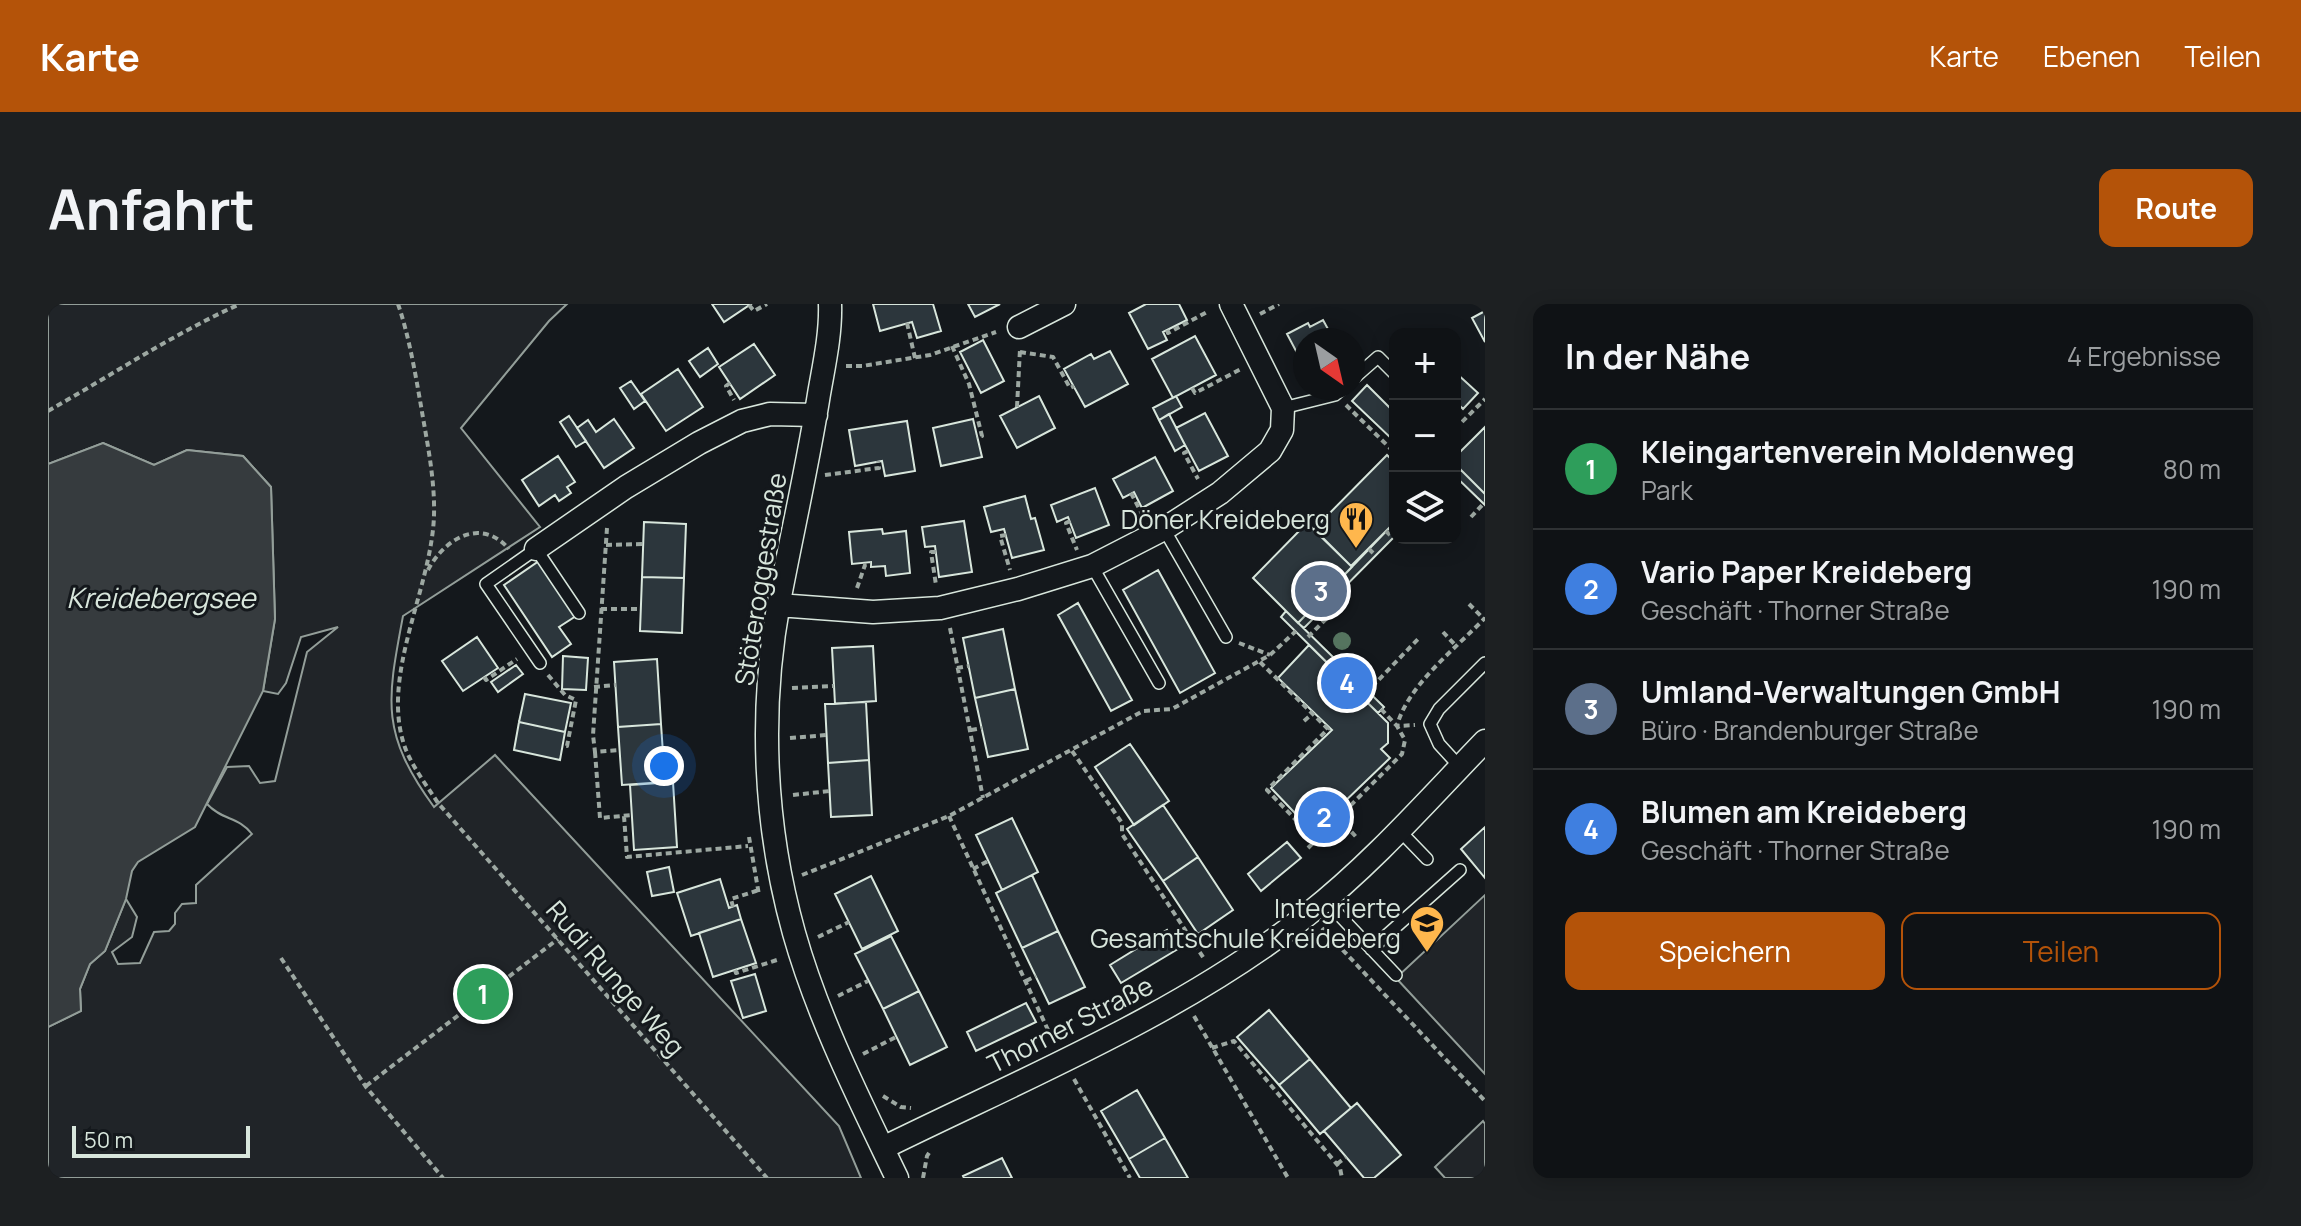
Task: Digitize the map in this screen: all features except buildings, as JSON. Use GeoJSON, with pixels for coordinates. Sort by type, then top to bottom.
{"type":"FeatureCollection","features":[{"type":"Feature","properties":{"kind":"street","name":"Stöteroggestraße"},"geometry":{"type":"LineString","coordinates":[[830,304],[816,415],[778,605],[769,689],[769,798],[782,883],[799,950],[819,1005],[897,1178]]}},
{"type":"Feature","properties":{"kind":"street"},"geometry":{"type":"LineString","coordinates":[[1019,327],[1064,304]]}},
{"type":"Feature","properties":{"kind":"street"},"geometry":{"type":"LineString","coordinates":[[778,605],[873,612],[943,607],[1015,590],[1088,567],[1164,529],[1209,499],[1270,451],[1282,430],[1283,408],[1259,360],[1220,308]]}},
{"type":"Feature","properties":{"kind":"street"},"geometry":{"type":"LineString","coordinates":[[527,554],[619,492],[699,443],[742,421],[770,414],[816,415]]}},
{"type":"Feature","properties":{"kind":"street","name":"Thorner Straße"},"geometry":{"type":"LineString","coordinates":[[883,1148],[1126,1030],[1261,950],[1325,900],[1399,830],[1453,760],[1485,741]]}},
{"type":"Feature","properties":{"kind":"lane"},"geometry":{"type":"LineString","coordinates":[[1365,368],[1378,357],[1389,368]]}},
{"type":"Feature","properties":{"kind":"lane"},"geometry":{"type":"LineString","coordinates":[[1283,408],[1311,400]]}},
{"type":"Feature","properties":{"kind":"lane"},"geometry":{"type":"LineString","coordinates":[[1164,529],[1226,637]]}},
{"type":"Feature","properties":{"kind":"lane"},"geometry":{"type":"LineString","coordinates":[[540,663],[486,584],[527,554],[579,613]]}},
{"type":"Feature","properties":{"kind":"lane"},"geometry":{"type":"LineString","coordinates":[[1088,567],[1159,683]]}},
{"type":"Feature","properties":{"kind":"lane"},"geometry":{"type":"LineString","coordinates":[[1453,760],[1439,744],[1430,724],[1439,709],[1485,663]]}},
{"type":"Feature","properties":{"kind":"lane"},"geometry":{"type":"LineString","coordinates":[[1399,830],[1427,859]]}},
{"type":"Feature","properties":{"kind":"lane"},"geometry":{"type":"LineString","coordinates":[[1371,949],[1460,870]]}},
{"type":"Feature","properties":{"kind":"lane"},"geometry":{"type":"LineString","coordinates":[[1325,900],[1396,975]]}},
{"type":"Feature","properties":{"kind":"path"},"geometry":{"type":"LineString","coordinates":[[48,411],[161,343],[240,304]]}},
{"type":"Feature","properties":{"kind":"path","name":"Rudi Runge Weg"},"geometry":{"type":"LineString","coordinates":[[398,304],[430,457],[434,514],[424,577],[401,668],[400,713],[406,749],[438,803],[767,1178]]}},
{"type":"Feature","properties":{"kind":"path"},"geometry":{"type":"LineString","coordinates":[[749,305],[754,311],[767,304]]}},
{"type":"Feature","properties":{"kind":"path"},"geometry":{"type":"LineString","coordinates":[[1167,330],[1168,333],[1220,308]]}},
{"type":"Feature","properties":{"kind":"path"},"geometry":{"type":"LineString","coordinates":[[907,323],[915,358]]}},
{"type":"Feature","properties":{"kind":"path"},"geometry":{"type":"LineString","coordinates":[[846,366],[930,355],[988,333],[1019,327],[1017,407]]}},
{"type":"Feature","properties":{"kind":"path"},"geometry":{"type":"LineString","coordinates":[[952,346],[969,384],[982,436],[977,437]]}},
{"type":"Feature","properties":{"kind":"path"},"geometry":{"type":"LineString","coordinates":[[1020,352],[1053,357],[1070,388],[1074,386]]}},
{"type":"Feature","properties":{"kind":"path"},"geometry":{"type":"LineString","coordinates":[[1192,388],[1195,393],[1259,360]]}},
{"type":"Feature","properties":{"kind":"path"},"geometry":{"type":"LineString","coordinates":[[1461,423],[1485,399]]}},
{"type":"Feature","properties":{"kind":"path"},"geometry":{"type":"LineString","coordinates":[[1346,400],[1389,446]]}},
{"type":"Feature","properties":{"kind":"path"},"geometry":{"type":"LineString","coordinates":[[1188,451],[1184,453],[1209,499]]}},
{"type":"Feature","properties":{"kind":"path"},"geometry":{"type":"LineString","coordinates":[[805,472],[830,476],[879,468],[878,461]]}},
{"type":"Feature","properties":{"kind":"path"},"geometry":{"type":"LineString","coordinates":[[619,492],[608,520],[594,687],[595,752],[600,818],[632,815]]}},
{"type":"Feature","properties":{"kind":"path"},"geometry":{"type":"LineString","coordinates":[[1471,517],[1485,502]]}},
{"type":"Feature","properties":{"kind":"path"},"geometry":{"type":"LineString","coordinates":[[1070,521],[1066,523],[1088,567]]}},
{"type":"Feature","properties":{"kind":"path"},"geometry":{"type":"LineString","coordinates":[[424,577],[434,558],[448,544],[470,534],[484,533],[499,537],[527,554]]}},
{"type":"Feature","properties":{"kind":"path"},"geometry":{"type":"LineString","coordinates":[[1006,535],[1000,536],[1015,590]]}},
{"type":"Feature","properties":{"kind":"path"},"geometry":{"type":"LineString","coordinates":[[606,545],[644,544]]}},
{"type":"Feature","properties":{"kind":"path"},"geometry":{"type":"LineString","coordinates":[[936,552],[931,552],[983,798]]}},
{"type":"Feature","properties":{"kind":"path"},"geometry":{"type":"LineString","coordinates":[[849,610],[865,565],[871,564]]}},
{"type":"Feature","properties":{"kind":"path"},"geometry":{"type":"LineString","coordinates":[[1308,637],[1331,614],[1332,608],[1323,597]]}},
{"type":"Feature","properties":{"kind":"path"},"geometry":{"type":"LineString","coordinates":[[1397,726],[1401,710],[1411,695],[1485,619],[1469,604]]}},
{"type":"Feature","properties":{"kind":"path"},"geometry":{"type":"LineString","coordinates":[[601,609],[641,609]]}},
{"type":"Feature","properties":{"kind":"path"},"geometry":{"type":"LineString","coordinates":[[733,907],[731,899],[782,883],[949,816],[1143,711],[1172,709],[1259,662],[1296,631]]}},
{"type":"Feature","properties":{"kind":"path"},"geometry":{"type":"LineString","coordinates":[[1443,632],[1457,647]]}},
{"type":"Feature","properties":{"kind":"path"},"geometry":{"type":"LineString","coordinates":[[1226,637],[1270,655]]}},
{"type":"Feature","properties":{"kind":"path"},"geometry":{"type":"LineString","coordinates":[[1365,694],[1419,638]]}},
{"type":"Feature","properties":{"kind":"path"},"geometry":{"type":"LineString","coordinates":[[484,677],[486,680],[531,649]]}},
{"type":"Feature","properties":{"kind":"path"},"geometry":{"type":"LineString","coordinates":[[1259,662],[1328,729],[1267,790],[1315,840]]}},
{"type":"Feature","properties":{"kind":"path"},"geometry":{"type":"LineString","coordinates":[[540,663],[555,685],[576,700],[570,718],[567,746],[563,746]]}},
{"type":"Feature","properties":{"kind":"path"},"geometry":{"type":"LineString","coordinates":[[957,668],[969,666]]}},
{"type":"Feature","properties":{"kind":"path"},"geometry":{"type":"LineString","coordinates":[[594,687],[616,685]]}},
{"type":"Feature","properties":{"kind":"path"},"geometry":{"type":"LineString","coordinates":[[769,689],[834,686]]}},
{"type":"Feature","properties":{"kind":"path"},"geometry":{"type":"LineString","coordinates":[[1308,848],[1402,754],[1405,740],[1381,709]]}},
{"type":"Feature","properties":{"kind":"path"},"geometry":{"type":"LineString","coordinates":[[1304,721],[1312,714]]}},
{"type":"Feature","properties":{"kind":"path"},"geometry":{"type":"LineString","coordinates":[[1397,726],[1430,724]]}},
{"type":"Feature","properties":{"kind":"path"},"geometry":{"type":"LineString","coordinates":[[971,730],[982,728]]}},
{"type":"Feature","properties":{"kind":"path"},"geometry":{"type":"LineString","coordinates":[[767,740],[827,735]]}},
{"type":"Feature","properties":{"kind":"path"},"geometry":{"type":"LineString","coordinates":[[595,752],[620,750]]}},
{"type":"Feature","properties":{"kind":"path"},"geometry":{"type":"LineString","coordinates":[[1072,751],[1122,823],[1122,834],[1207,962],[1217,955]]}},
{"type":"Feature","properties":{"kind":"path"},"geometry":{"type":"LineString","coordinates":[[769,798],[830,791]]}},
{"type":"Feature","properties":{"kind":"path"},"geometry":{"type":"LineString","coordinates":[[1109,804],[1117,799]]}},
{"type":"Feature","properties":{"kind":"path"},"geometry":{"type":"LineString","coordinates":[[624,816],[627,857],[775,843]]}},
{"type":"Feature","properties":{"kind":"path"},"geometry":{"type":"LineString","coordinates":[[949,816],[1055,1044],[1042,1050]]}},
{"type":"Feature","properties":{"kind":"path"},"geometry":{"type":"LineString","coordinates":[[1338,817],[1360,840],[1349,850]]}},
{"type":"Feature","properties":{"kind":"path"},"geometry":{"type":"LineString","coordinates":[[1142,864],[1148,860]]}},
{"type":"Feature","properties":{"kind":"path"},"geometry":{"type":"LineString","coordinates":[[973,869],[988,861]]}},
{"type":"Feature","properties":{"kind":"path"},"geometry":{"type":"LineString","coordinates":[[1176,914],[1182,911]]}},
{"type":"Feature","properties":{"kind":"path"},"geometry":{"type":"LineString","coordinates":[[1000,925],[1009,920]]}},
{"type":"Feature","properties":{"kind":"path"},"geometry":{"type":"LineString","coordinates":[[735,970],[736,973],[799,950],[849,922]]}},
{"type":"Feature","properties":{"kind":"path"},"geometry":{"type":"LineString","coordinates":[[1320,926],[1485,1101]]}},
{"type":"Feature","properties":{"kind":"path"},"geometry":{"type":"LineString","coordinates":[[366,1087],[558,939]]}},
{"type":"Feature","properties":{"kind":"path"},"geometry":{"type":"LineString","coordinates":[[281,958],[366,1087],[443,1178]]}},
{"type":"Feature","properties":{"kind":"path"},"geometry":{"type":"LineString","coordinates":[[1026,981],[1036,976]]}},
{"type":"Feature","properties":{"kind":"path"},"geometry":{"type":"LineString","coordinates":[[819,1005],[868,981]]}},
{"type":"Feature","properties":{"kind":"path"},"geometry":{"type":"LineString","coordinates":[[1194,1016],[1288,1178]]}},
{"type":"Feature","properties":{"kind":"path"},"geometry":{"type":"LineString","coordinates":[[865,1065],[860,1055],[896,1037]]}},
{"type":"Feature","properties":{"kind":"path"},"geometry":{"type":"LineString","coordinates":[[1212,1048],[1234,1041],[1300,1115],[1340,1168],[1342,1178]]}},
{"type":"Feature","properties":{"kind":"path"},"geometry":{"type":"LineString","coordinates":[[1074,1079],[1130,1178]]}},
{"type":"Feature","properties":{"kind":"path"},"geometry":{"type":"LineString","coordinates":[[885,1104],[881,1094],[901,1107],[922,1107]]}},
{"type":"Feature","properties":{"kind":"path"},"geometry":{"type":"LineString","coordinates":[[1110,1143],[1117,1139]]}},
{"type":"Feature","properties":{"kind":"path"},"geometry":{"type":"LineString","coordinates":[[1337,1164],[1346,1157]]}},
{"type":"Feature","properties":{"kind":"shaded area"},"geometry":{"type":"Polygon","coordinates":[[[48,304],[567,304],[549,321],[461,428],[540,527],[403,616],[392,694],[396,736],[404,758],[434,807],[495,755],[839,1126],[861,1178],[48,1178],[48,1027],[81,1011],[80,989],[90,964],[105,951],[126,899],[137,917],[132,937],[112,952],[118,964],[140,963],[154,932],[169,931],[175,924],[175,913],[182,904],[196,903],[196,885],[252,834],[207,804],[227,767],[249,766],[260,783],[275,781],[307,652],[338,627],[301,637],[286,683],[278,694],[263,691],[275,619],[271,487],[243,456],[187,450],[154,465],[103,443],[48,464],[48,304]]]}},
{"type":"Feature","properties":{"kind":"shaded area"},"geometry":{"type":"Polygon","coordinates":[[[1485,895],[1485,1074],[1396,978],[1485,895]]]}},
{"type":"Feature","properties":{"kind":"shaded area"},"geometry":{"type":"Polygon","coordinates":[[[1483,1121],[1485,1178],[1445,1178],[1435,1167],[1483,1121]]]}},
{"type":"Feature","properties":{"kind":"water","name":"Kreidebergsee"},"geometry":{"type":"Polygon","coordinates":[[[103,443],[154,465],[187,450],[243,456],[271,487],[275,619],[263,691],[195,827],[138,862],[132,871],[126,899],[105,951],[90,964],[80,989],[81,1011],[48,1027],[48,464],[103,443]]]}},
{"type":"Feature","properties":{"kind":"place","name":"Döner Kreideberg"},"geometry":{"type":"Point","coordinates":[1356,550]}},
{"type":"Feature","properties":{"kind":"place","name":"Umland-Verwaltungen GmbH"},"geometry":{"type":"Point","coordinates":[1321,591]}},
{"type":"Feature","properties":{"kind":"place","name":"Blumen am Kreideberg"},"geometry":{"type":"Point","coordinates":[1347,683]}},
{"type":"Feature","properties":{"kind":"place","name":"Vario Paper Kreideberg"},"geometry":{"type":"Point","coordinates":[1324,817]}},
{"type":"Feature","properties":{"kind":"place","name":"Integrierte Gesamtschule Kreideberg"},"geometry":{"type":"Point","coordinates":[1427,954]}},
{"type":"Feature","properties":{"kind":"place","name":"Kleingartenverein Moldenweg"},"geometry":{"type":"Point","coordinates":[483,994]}}]}
